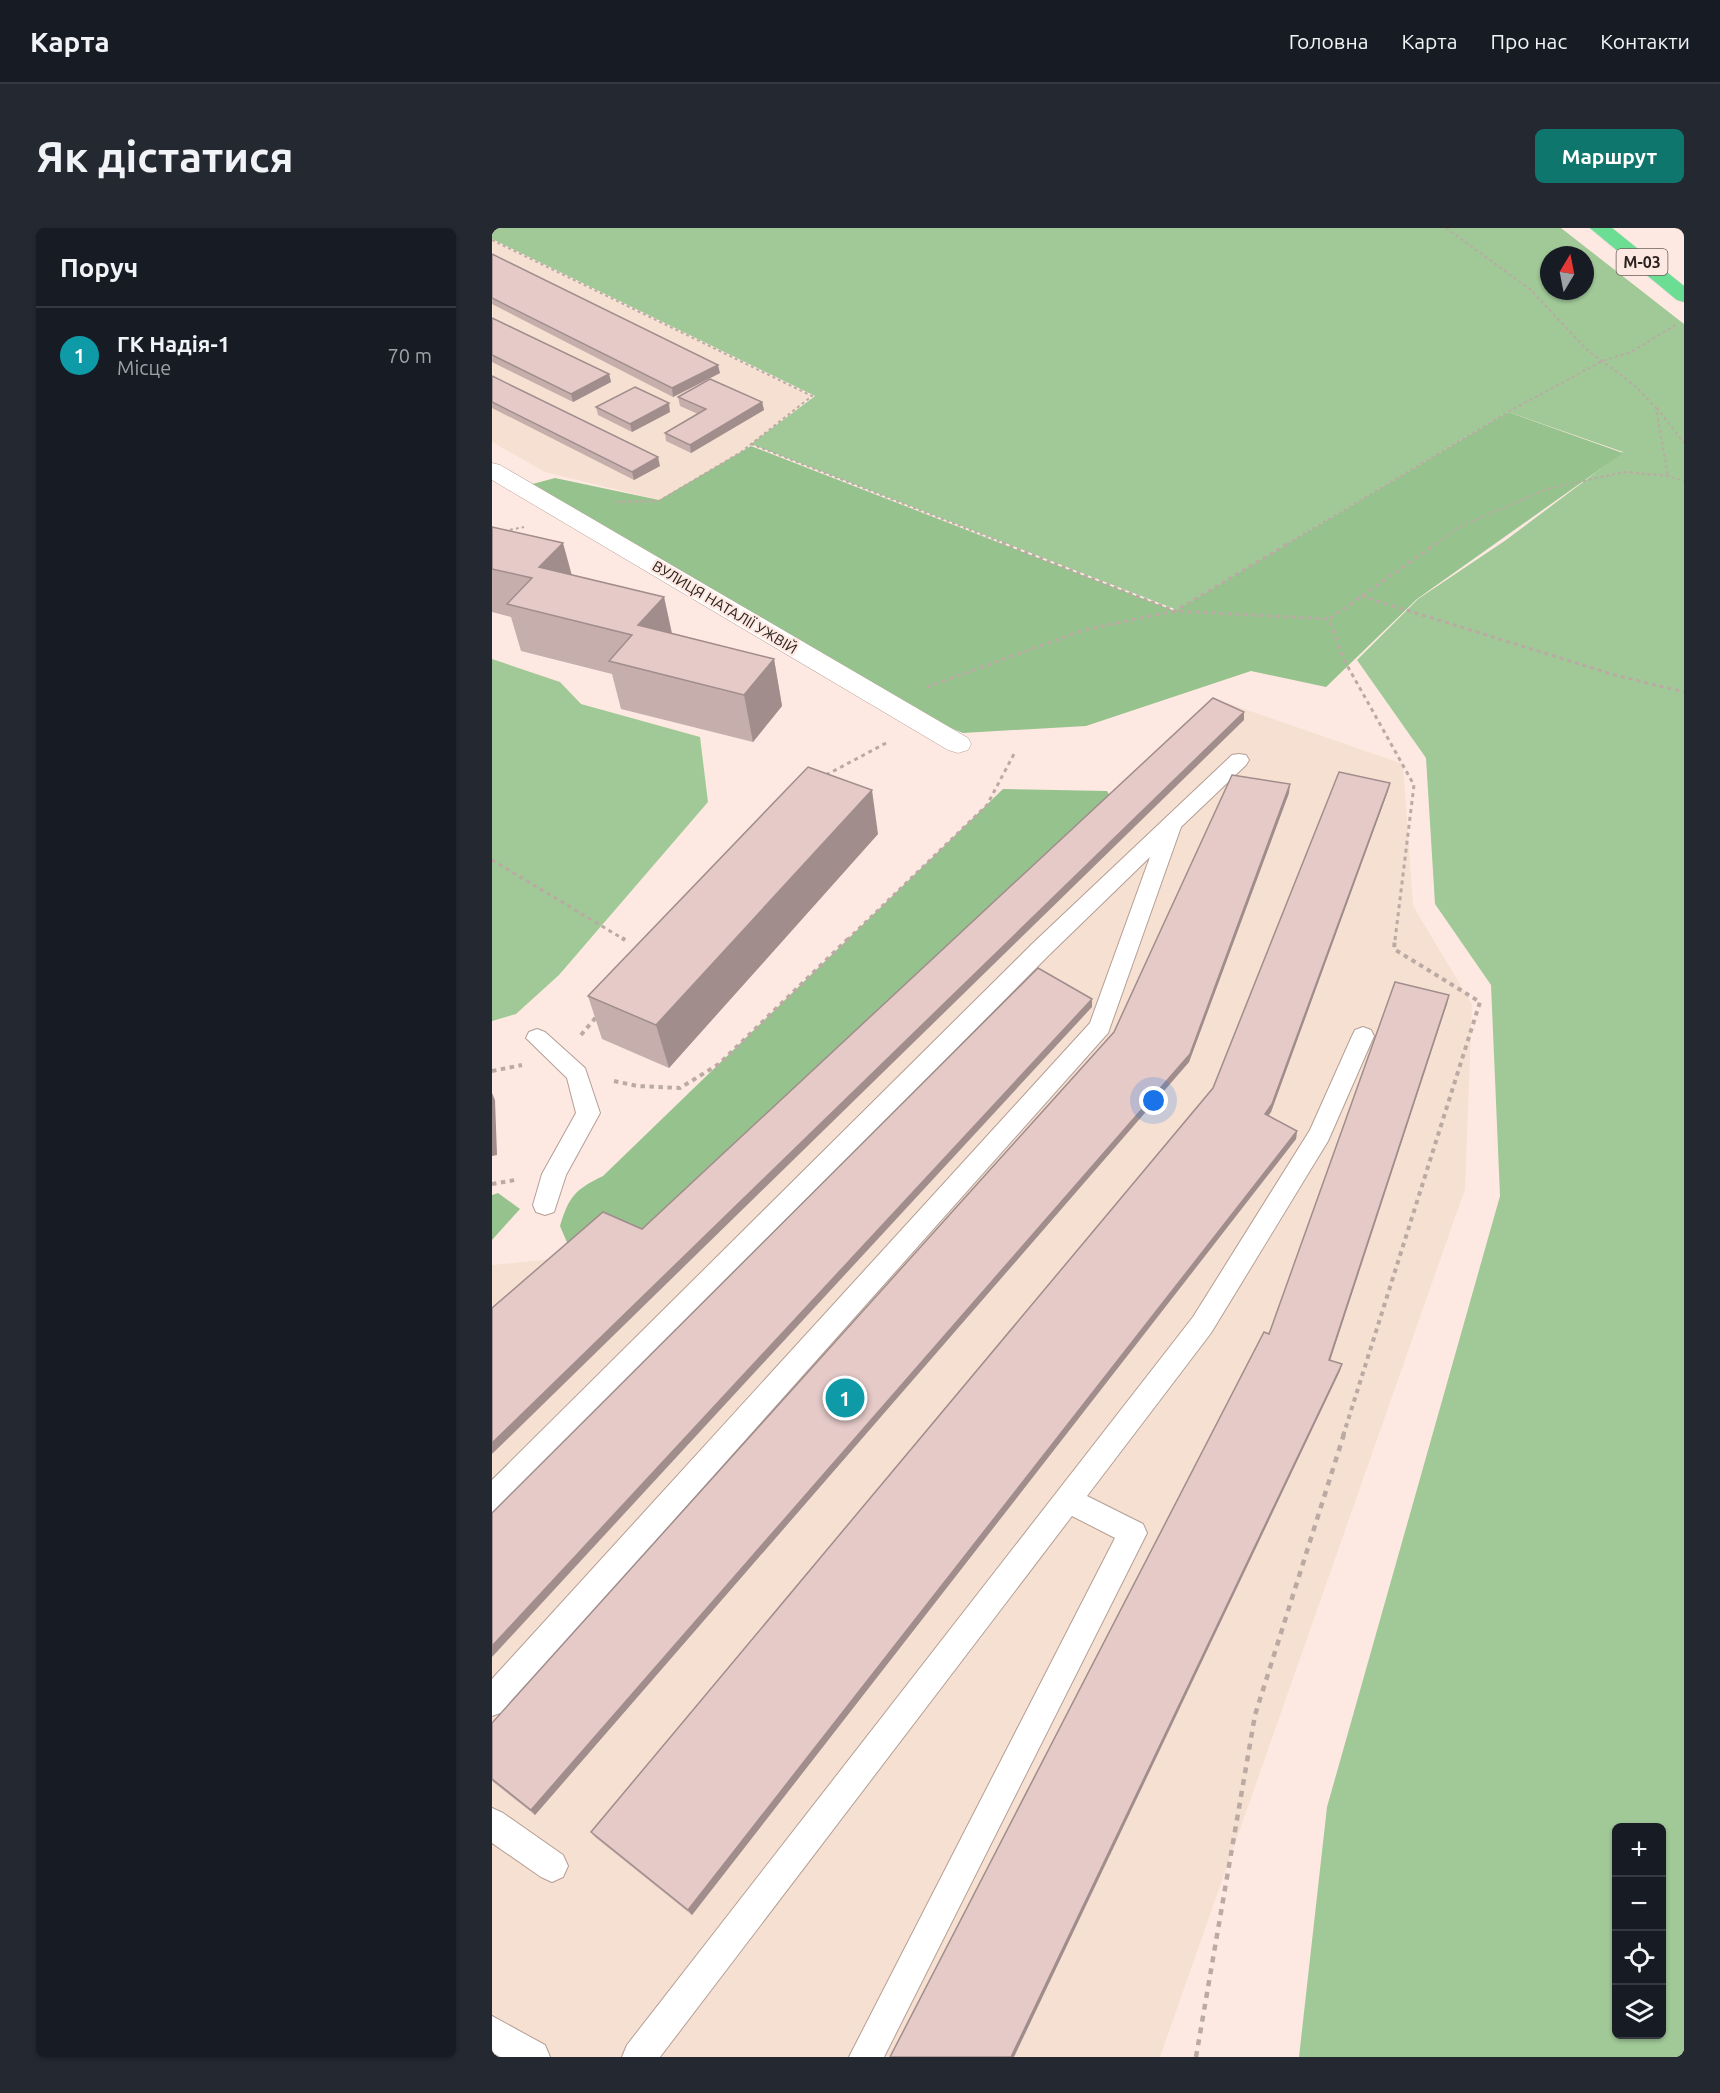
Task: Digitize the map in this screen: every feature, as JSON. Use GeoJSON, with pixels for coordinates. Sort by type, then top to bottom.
{"type":"FeatureCollection","features":[{"type":"Feature","properties":{"kind":"highway","name":"М-03"},"geometry":{"type":"LineString","coordinates":[[1600,228],[1684,296]]}},
{"type":"Feature","properties":{"kind":"street","name":"ВУЛИЦЯ НАТАЛІЇ УЖВІЙ"},"geometry":{"type":"LineString","coordinates":[[492,470],[958,744]]}},
{"type":"Feature","properties":{"kind":"lane"},"geometry":{"type":"LineString","coordinates":[[492,1499],[1040,950],[1171,828],[1239,760]]}},
{"type":"Feature","properties":{"kind":"lane"},"geometry":{"type":"LineString","coordinates":[[492,1701],[1100,1027],[1171,828]]}},
{"type":"Feature","properties":{"kind":"lane"},"geometry":{"type":"LineString","coordinates":[[639,2057],[1202,1325],[1320,1134],[1363,1036]]}},
{"type":"Feature","properties":{"kind":"lane"},"geometry":{"type":"LineString","coordinates":[[537,1038],[569,1066],[588,1113],[554,1174],[545,1205]]}},
{"type":"Feature","properties":{"kind":"lane"},"geometry":{"type":"LineString","coordinates":[[866,2057],[1133,1533],[1067,1500]]}},
{"type":"Feature","properties":{"kind":"lane"},"geometry":{"type":"LineString","coordinates":[[492,1824],[552,1866]]}},
{"type":"Feature","properties":{"kind":"lane"},"geometry":{"type":"LineString","coordinates":[[492,2032],[533,2057]]}},
{"type":"Feature","properties":{"kind":"path"},"geometry":{"type":"LineString","coordinates":[[1446,228],[1531,290],[1586,349],[1656,408],[1684,443]]}},
{"type":"Feature","properties":{"kind":"path"},"geometry":{"type":"LineString","coordinates":[[492,240],[812,396],[751,444],[659,501],[557,507]]}},
{"type":"Feature","properties":{"kind":"path"},"geometry":{"type":"LineString","coordinates":[[1175,611],[1508,412],[1602,361],[1631,352],[1681,322]]}},
{"type":"Feature","properties":{"kind":"path"},"geometry":{"type":"LineString","coordinates":[[1656,408],[1668,476]]}},
{"type":"Feature","properties":{"kind":"path"},"geometry":{"type":"LineString","coordinates":[[751,444],[1175,611]]}},
{"type":"Feature","properties":{"kind":"path"},"geometry":{"type":"LineString","coordinates":[[884,702],[1084,630],[1175,611],[1329,619],[1459,527],[1547,489],[1624,472],[1668,476],[1684,481]]}},
{"type":"Feature","properties":{"kind":"path"},"geometry":{"type":"LineString","coordinates":[[504,532],[527,527]]}},
{"type":"Feature","properties":{"kind":"path"},"geometry":{"type":"LineString","coordinates":[[1361,596],[1615,675],[1684,692]]}},
{"type":"Feature","properties":{"kind":"path"},"geometry":{"type":"LineString","coordinates":[[1196,2057],[1255,1715],[1480,1002],[1394,950],[1414,785],[1343,658],[1329,619]]}},
{"type":"Feature","properties":{"kind":"path"},"geometry":{"type":"LineString","coordinates":[[821,777],[892,739]]}},
{"type":"Feature","properties":{"kind":"path"},"geometry":{"type":"LineString","coordinates":[[599,1014],[569,1066],[637,1086],[680,1088],[719,1064],[987,805],[1015,752]]}},
{"type":"Feature","properties":{"kind":"path"},"geometry":{"type":"LineString","coordinates":[[492,860],[625,940]]}},
{"type":"Feature","properties":{"kind":"shaded area"},"geometry":{"type":"Polygon","coordinates":[[[492,240],[812,396],[750,446],[659,500],[545,472],[492,442],[492,240]]]}},
{"type":"Feature","properties":{"kind":"shaded area"},"geometry":{"type":"Polygon","coordinates":[[[1227,703],[1403,764],[1413,906],[1472,1004],[1465,1189],[1160,2057],[492,2057],[492,1265],[654,1249],[1227,703]]]}},
{"type":"Feature","properties":{"kind":"green space"},"geometry":{"type":"Polygon","coordinates":[[[492,228],[1561,228],[1584,246],[1540,246],[1540,300],[1594,300],[1594,254],[1684,324],[1684,2057],[1299,2057],[1327,1807],[1500,1196],[1491,985],[1435,904],[1426,758],[1357,660],[1418,599],[1506,540],[1623,452],[1508,412],[1177,610],[751,444],[815,396],[492,239],[492,228]]]}},
{"type":"Feature","properties":{"kind":"green space"},"geometry":{"type":"Polygon","coordinates":[[[1508,412],[1623,453],[1417,599],[1326,687],[1251,671],[1086,726],[963,733],[876,698],[525,486],[555,478],[659,500],[751,446],[1175,611],[1508,412]]]}},
{"type":"Feature","properties":{"kind":"green space"},"geometry":{"type":"Polygon","coordinates":[[[492,659],[560,682],[581,704],[700,737],[708,802],[559,975],[516,1014],[492,1021],[492,659]]]}},
{"type":"Feature","properties":{"kind":"green space"},"geometry":{"type":"Polygon","coordinates":[[[1003,789],[1107,791],[1116,806],[654,1248],[571,1252],[560,1226],[566,1208],[574,1195],[603,1176],[1003,789]]]}},
{"type":"Feature","properties":{"kind":"green space"},"geometry":{"type":"Polygon","coordinates":[[[498,1193],[520,1209],[492,1240],[492,1195],[498,1193]]]}},
{"type":"Feature","properties":{"kind":"building"},"geometry":{"type":"Polygon","coordinates":[[[492,254],[718,365],[672,388],[492,298],[492,254]]]}},
{"type":"Feature","properties":{"kind":"building"},"geometry":{"type":"Polygon","coordinates":[[[492,318],[609,374],[571,394],[492,355],[492,318]]]}},
{"type":"Feature","properties":{"kind":"building"},"geometry":{"type":"Polygon","coordinates":[[[492,376],[658,457],[632,472],[492,402],[492,376]]]}},
{"type":"Feature","properties":{"kind":"building"},"geometry":{"type":"Polygon","coordinates":[[[710,379],[762,402],[690,445],[665,433],[706,409],[678,397],[710,379]]]}},
{"type":"Feature","properties":{"kind":"building"},"geometry":{"type":"Polygon","coordinates":[[[635,387],[669,403],[630,424],[596,407],[635,387]]]}},
{"type":"Feature","properties":{"kind":"building"},"geometry":{"type":"Polygon","coordinates":[[[492,527],[563,543],[539,567],[664,597],[638,625],[774,659],[744,695],[609,661],[632,635],[507,604],[532,578],[492,569],[492,527]]]}},
{"type":"Feature","properties":{"kind":"building"},"geometry":{"type":"Polygon","coordinates":[[[1213,698],[1244,712],[492,1443],[492,1308],[603,1212],[642,1229],[1213,698]]]}},
{"type":"Feature","properties":{"kind":"building"},"geometry":{"type":"Polygon","coordinates":[[[808,767],[872,790],[656,1025],[588,996],[808,767]]]}},
{"type":"Feature","properties":{"kind":"building"},"geometry":{"type":"Polygon","coordinates":[[[1339,772],[1390,783],[1272,1104],[1265,1114],[1297,1131],[688,1910],[591,1832],[1213,1088],[1339,772]]]}},
{"type":"Feature","properties":{"kind":"building"},"geometry":{"type":"Polygon","coordinates":[[[1232,775],[1290,784],[1190,1054],[531,1810],[492,1779],[492,1723],[1114,1032],[1232,775]]]}},
{"type":"Feature","properties":{"kind":"building"},"geometry":{"type":"Polygon","coordinates":[[[1038,968],[1092,999],[492,1646],[492,1513],[1038,968]]]}},
{"type":"Feature","properties":{"kind":"building"},"geometry":{"type":"Polygon","coordinates":[[[1395,982],[1449,995],[1329,1360],[1342,1364],[1011,2057],[890,2057],[1264,1332],[1269,1334],[1395,982]]]}},
{"type":"Feature","properties":{"kind":"place","name":"ГК Надія-1"},"geometry":{"type":"Point","coordinates":[845,1398]}}]}
